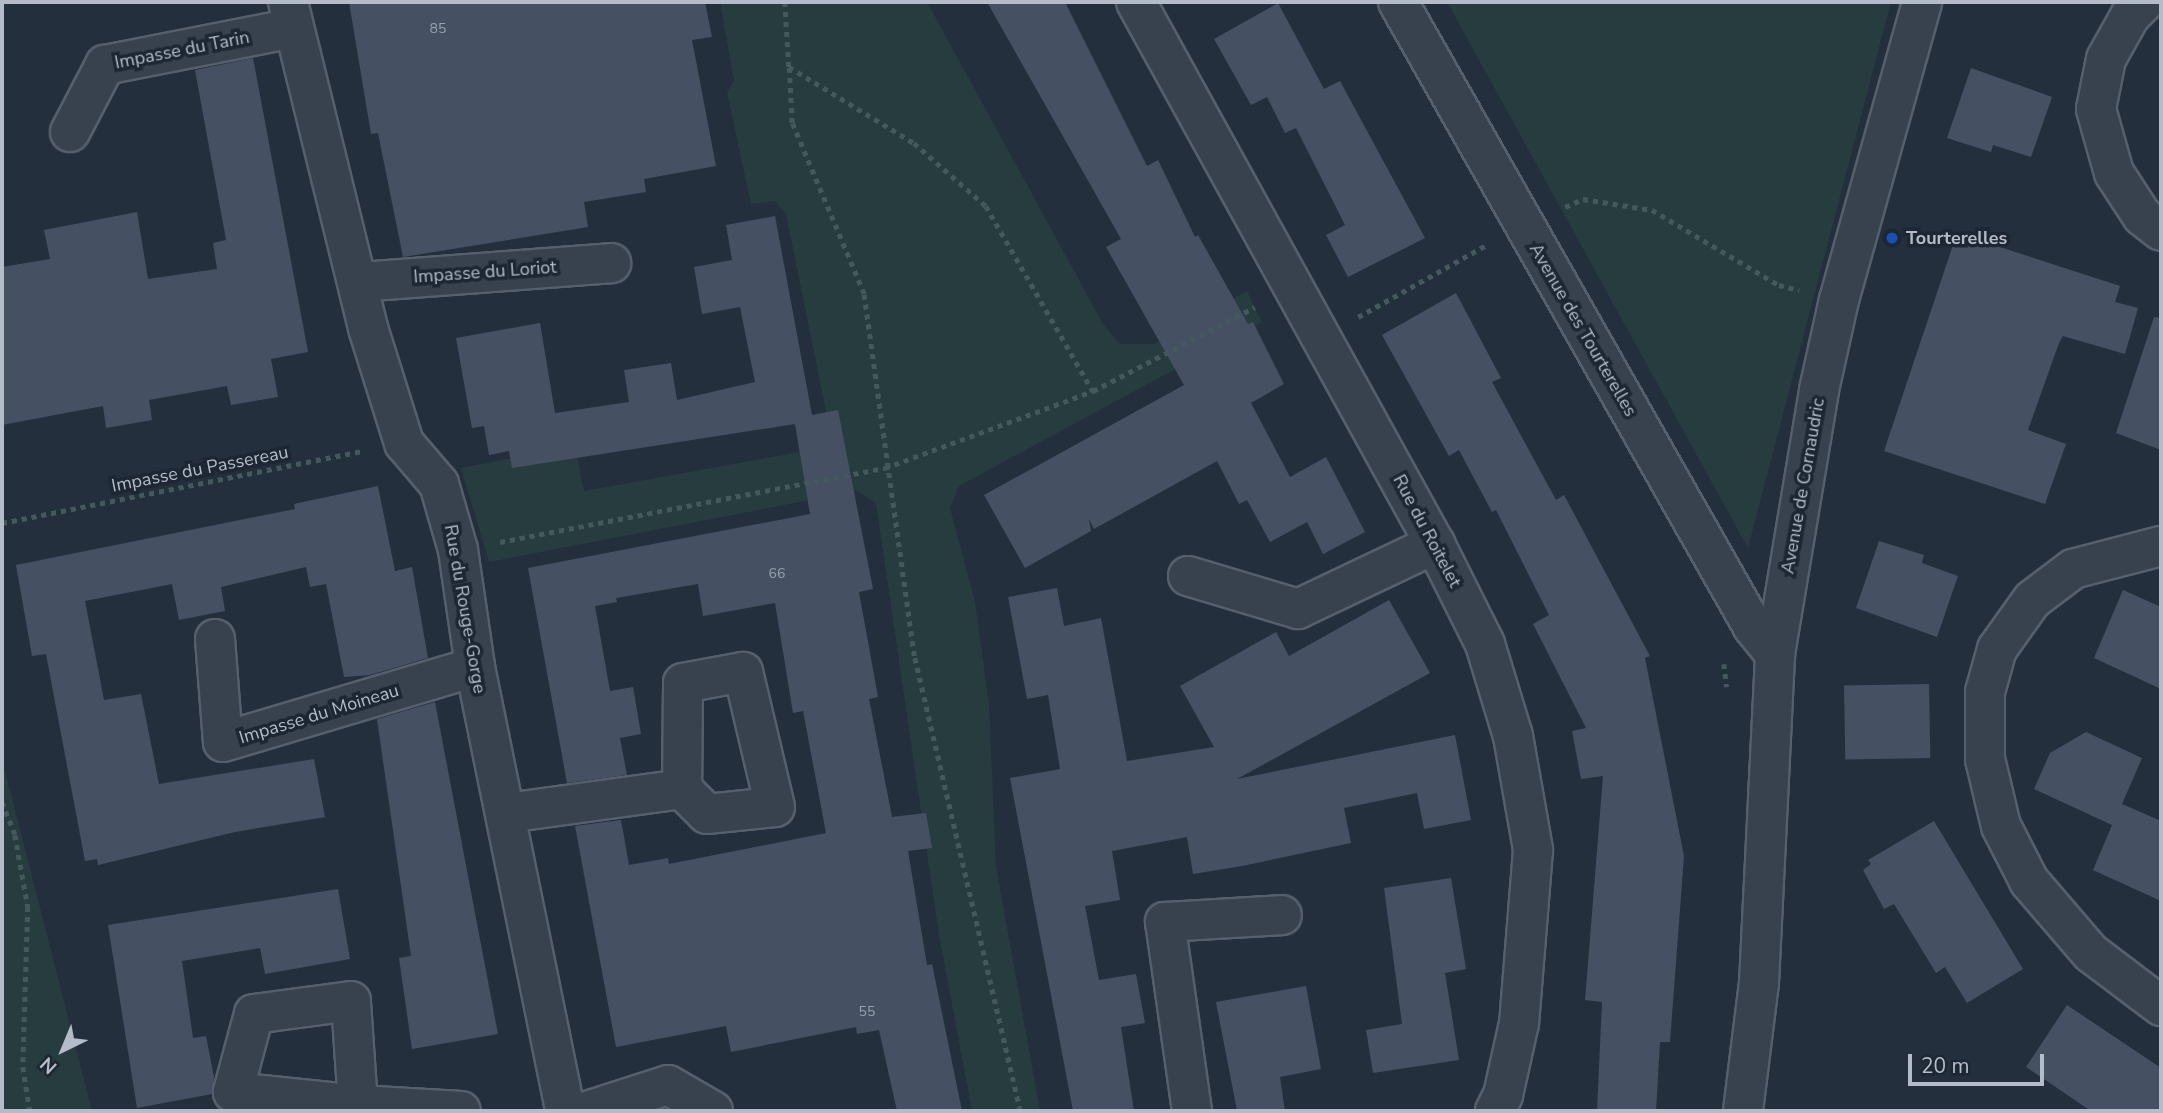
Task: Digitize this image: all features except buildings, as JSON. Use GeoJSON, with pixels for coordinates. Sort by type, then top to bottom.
{"type":"FeatureCollection","features":[{"type":"Feature","properties":{"kind":"street","name":"Rue du Roitelet"},"geometry":{"type":"LineString","coordinates":[[1136,2],[1435,544],[1489,657],[1513,736],[1533,850],[1519,1023],[1495,1111]]}},
{"type":"Feature","properties":{"kind":"street","name":"Avenue des Tourterelles"},"geometry":{"type":"LineString","coordinates":[[1398,2],[1746,615],[1775,654]]}},
{"type":"Feature","properties":{"kind":"street","name":"Avenue de Cornaudric"},"geometry":{"type":"LineString","coordinates":[[1743,1111],[1759,983],[1775,654],[1836,313],[1922,2]]}},
{"type":"Feature","properties":{"kind":"street"},"geometry":{"type":"LineString","coordinates":[[2144,2],[2130,16],[2105,59],[2096,109],[2114,173],[2142,216],[2161,231]]}},
{"type":"Feature","properties":{"kind":"street","name":"Impasse du Tarin"},"geometry":{"type":"LineString","coordinates":[[70,132],[104,65],[290,15]]}},
{"type":"Feature","properties":{"kind":"street","name":"Rue du Rouge-Gorge"},"geometry":{"type":"LineString","coordinates":[[290,15],[360,282],[369,328],[404,443],[439,484],[458,550],[475,667],[507,813],[565,1111]]}},
{"type":"Feature","properties":{"kind":"street","name":"Impasse du Loriot"},"geometry":{"type":"LineString","coordinates":[[360,282],[611,263]]}},
{"type":"Feature","properties":{"kind":"street"},"geometry":{"type":"LineString","coordinates":[[1188,576],[1298,609],[1435,544]]}},
{"type":"Feature","properties":{"kind":"street"},"geometry":{"type":"LineString","coordinates":[[2161,545],[2073,569],[2032,600],[1997,649],[1985,692],[1986,759],[2001,826],[2029,881],[2091,953],[2161,1006]]}},
{"type":"Feature","properties":{"kind":"street","name":"Impasse du Moineau"},"geometry":{"type":"LineString","coordinates":[[215,639],[223,742],[475,667]]}},
{"type":"Feature","properties":{"kind":"street"},"geometry":{"type":"LineString","coordinates":[[507,813],[682,789]]}},
{"type":"Feature","properties":{"kind":"street"},"geometry":{"type":"LineString","coordinates":[[1192,1111],[1165,922],[1282,915]]}},
{"type":"Feature","properties":{"kind":"street","name":"Avenue de Cornaudric"},"geometry":{"type":"LineString","coordinates":[[1759,983],[1769,1111]]}},
{"type":"Feature","properties":{"kind":"street"},"geometry":{"type":"LineString","coordinates":[[587,1111],[668,1085],[713,1111]]}},
{"type":"Feature","properties":{"kind":"street"},"geometry":{"type":"LineString","coordinates":[[358,1105],[461,1111]]}},
{"type":"Feature","properties":{"kind":"path"},"geometry":{"type":"LineString","coordinates":[[785,2],[792,123],[864,294],[885,468],[914,656],[1020,1111]]}},
{"type":"Feature","properties":{"kind":"path"},"geometry":{"type":"LineString","coordinates":[[789,67],[914,144],[986,206],[1093,391]]}},
{"type":"Feature","properties":{"kind":"path"},"geometry":{"type":"LineString","coordinates":[[458,550],[885,468],[1093,391],[1294,286]]}},
{"type":"Feature","properties":{"kind":"path","name":"Impasse du Passereau"},"geometry":{"type":"LineString","coordinates":[[2,523],[404,443]]}},
{"type":"Feature","properties":{"kind":"path"},"geometry":{"type":"LineString","coordinates":[[2,802],[15,835],[28,907],[23,1067],[30,1111]]}},
{"type":"Feature","properties":{"kind":"green space"},"geometry":{"type":"Polygon","coordinates":[[[720,2],[927,2],[1103,324],[1120,344],[1154,344],[1247,291],[1262,322],[959,486],[950,508],[975,602],[989,705],[996,866],[1040,1111],[972,1111],[939,935],[876,503],[857,491],[489,562],[461,468],[575,446],[584,491],[833,446],[786,214],[775,201],[751,204],[727,92],[734,81],[720,2]]]}},
{"type":"Feature","properties":{"kind":"green space"},"geometry":{"type":"Polygon","coordinates":[[[1447,2],[1891,2],[1748,548],[1447,2]]]}},
{"type":"Feature","properties":{"kind":"green space"},"geometry":{"type":"Polygon","coordinates":[[[2,759],[92,1111],[2,1111],[2,759]]]}},
{"type":"Feature","properties":{"kind":"place","name":"Tourterelles"},"geometry":{"type":"Point","coordinates":[1892,238]}}]}
